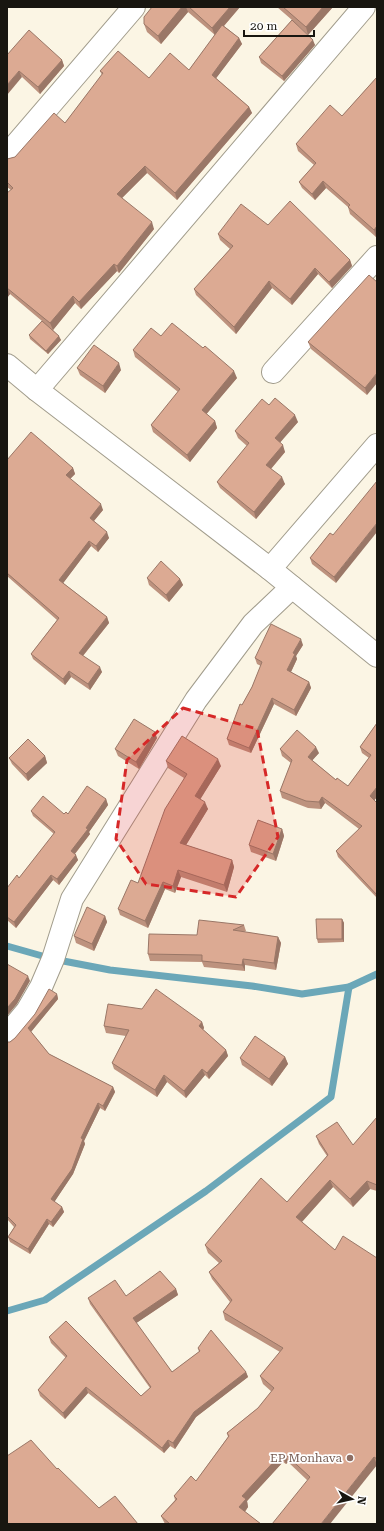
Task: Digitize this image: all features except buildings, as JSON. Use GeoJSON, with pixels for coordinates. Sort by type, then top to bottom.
{"type":"FeatureCollection","features":[{"type":"Feature","properties":{"kind":"street"},"geometry":{"type":"LineString","coordinates":[[7,155],[134,7]]}},
{"type":"Feature","properties":{"kind":"street"},"geometry":{"type":"LineString","coordinates":[[37,390],[364,7]]}},
{"type":"Feature","properties":{"kind":"street"},"geometry":{"type":"LineString","coordinates":[[273,372],[377,257]]}},
{"type":"Feature","properties":{"kind":"street"},"geometry":{"type":"LineString","coordinates":[[7,365],[37,390],[270,569],[377,656]]}},
{"type":"Feature","properties":{"kind":"street"},"geometry":{"type":"LineString","coordinates":[[270,569],[377,445]]}},
{"type":"Feature","properties":{"kind":"street"},"geometry":{"type":"LineString","coordinates":[[7,1035],[27,1011],[41,988],[53,959],[72,899],[192,706],[253,624],[292,587]]}},
{"type":"Feature","properties":{"kind":"highlighted area"},"geometry":{"type":"Polygon","coordinates":[[[183,708],[257,729],[278,837],[236,897],[146,884],[116,839],[127,760],[183,708]]]}},
{"type":"Feature","properties":{"kind":"waterway"},"geometry":{"type":"LineString","coordinates":[[7,946],[53,959],[110,970],[252,986],[302,994],[349,987],[377,974]]}},
{"type":"Feature","properties":{"kind":"waterway"},"geometry":{"type":"LineString","coordinates":[[7,1311],[45,1300],[206,1191],[331,1097],[349,987]]}},
{"type":"Feature","properties":{"kind":"place","name":"EP Monhava"},"geometry":{"type":"Point","coordinates":[350,1458]}}]}
